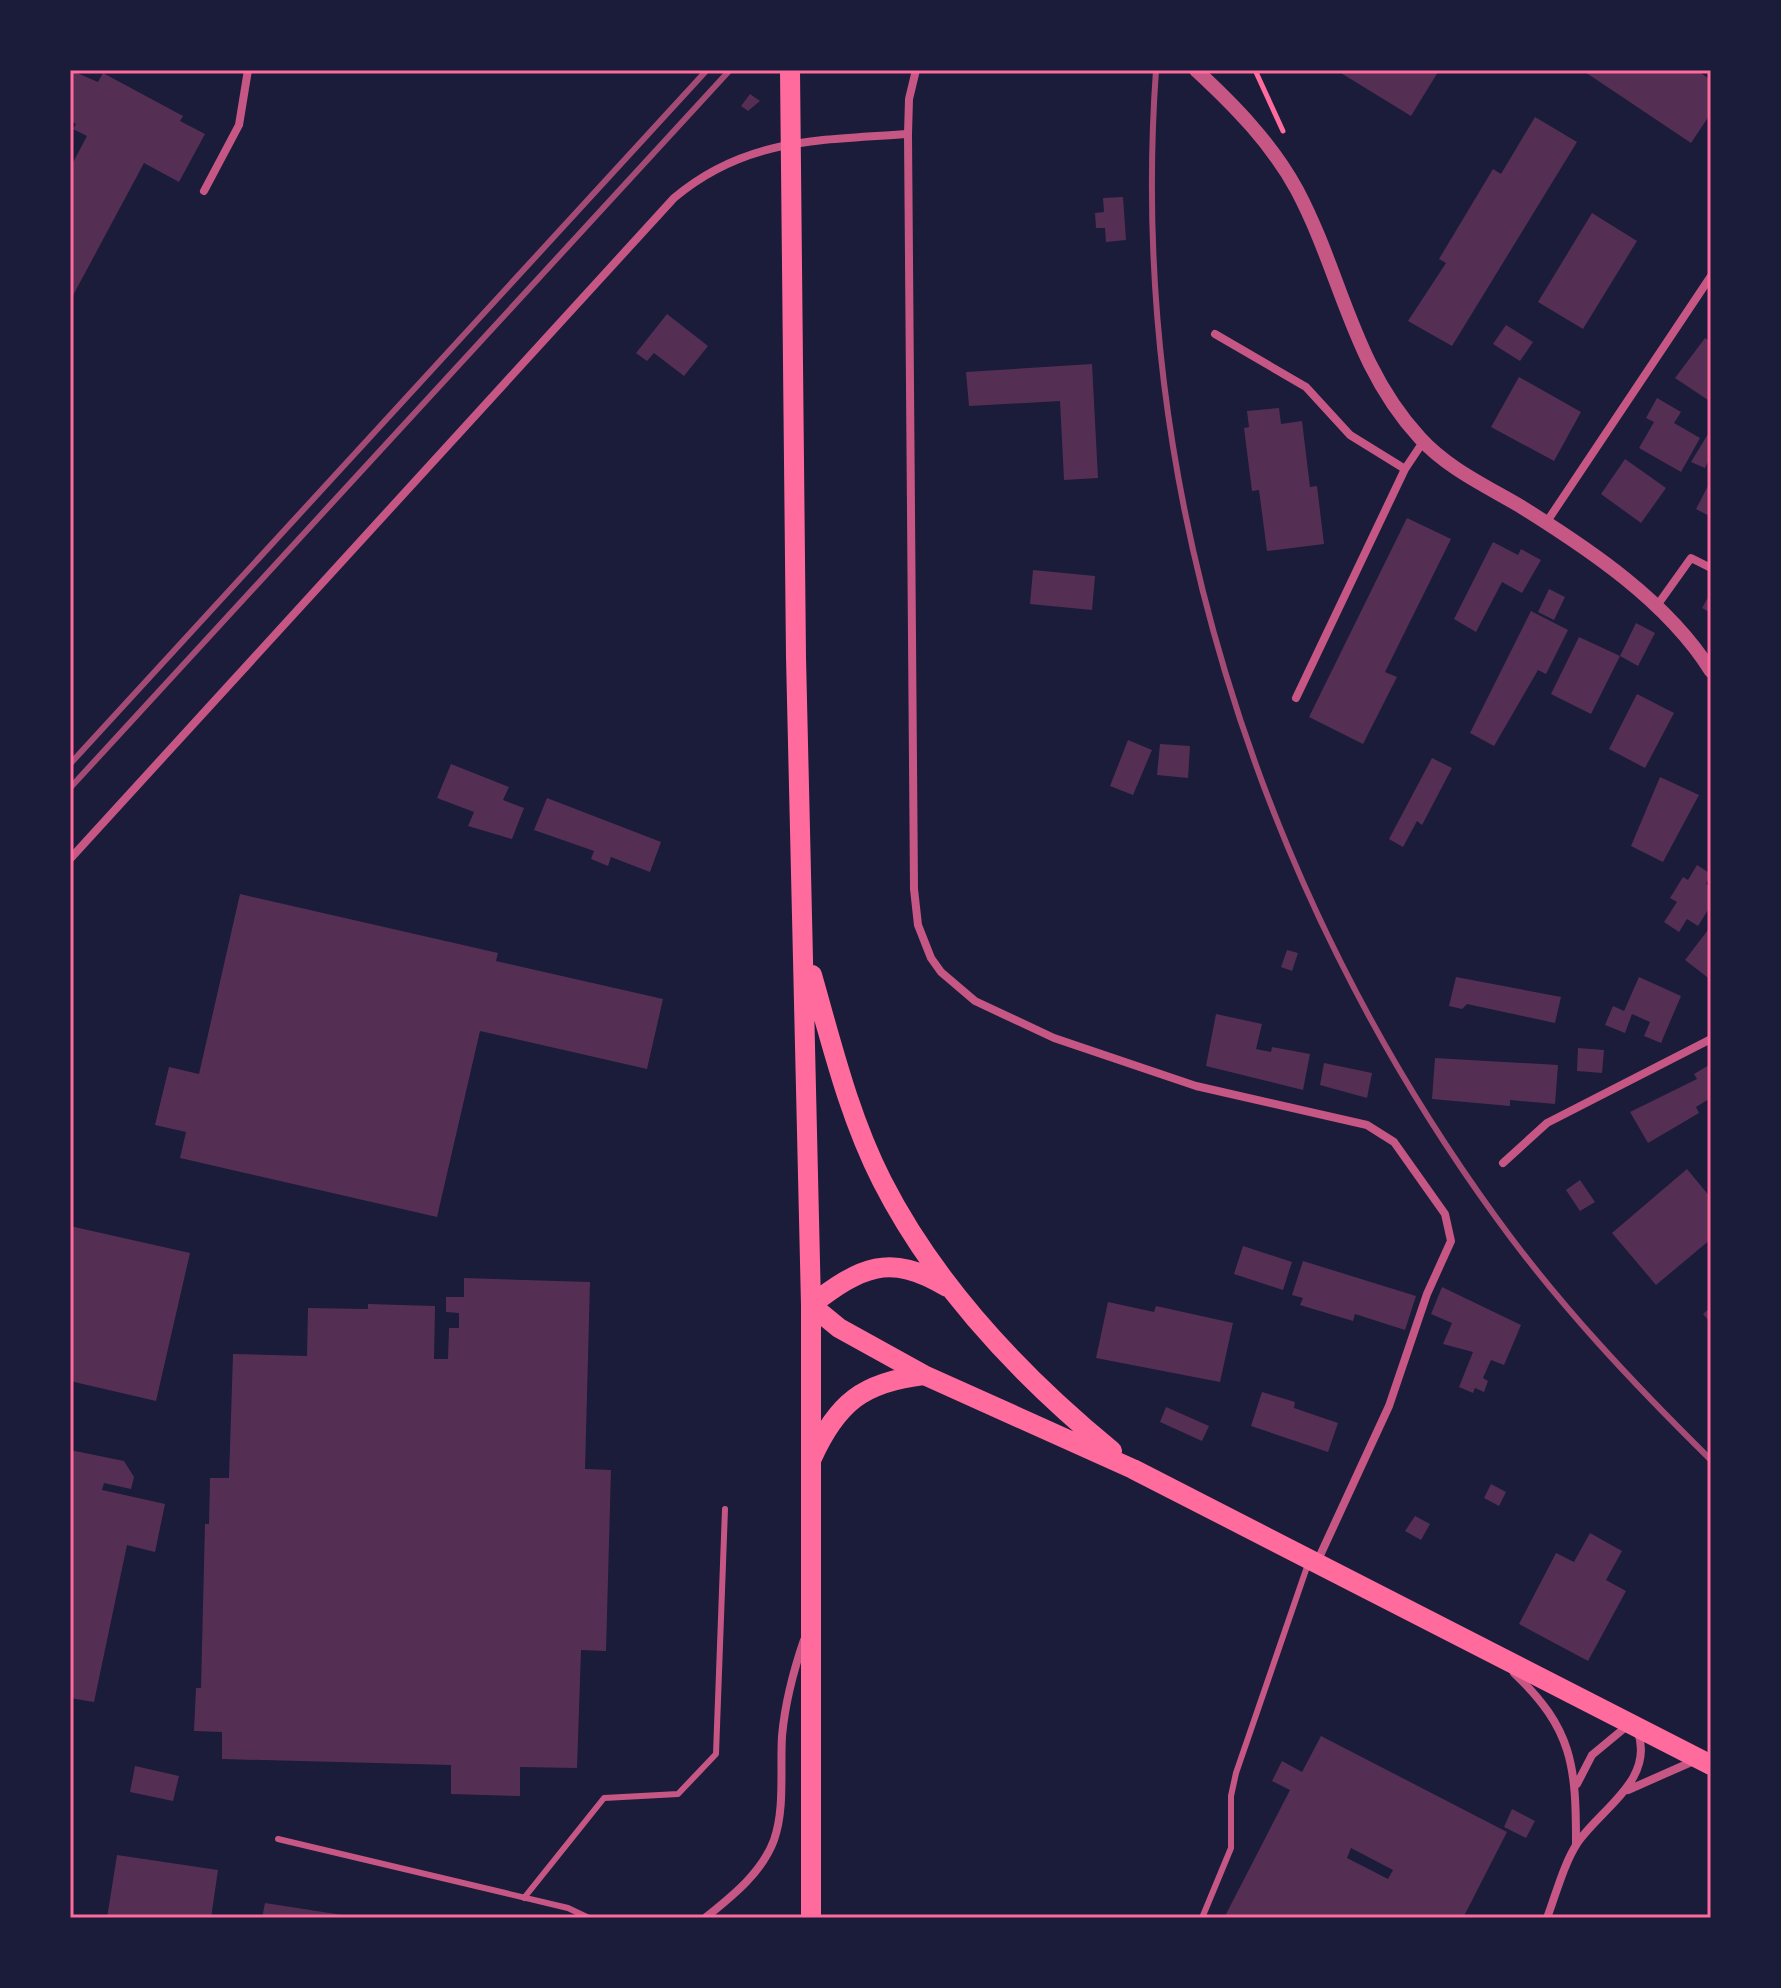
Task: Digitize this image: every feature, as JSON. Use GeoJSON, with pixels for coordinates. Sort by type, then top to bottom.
{"type":"FeatureCollection","features":[{"type":"Feature","properties":{"kind":"main road"},"geometry":{"type":"LineString","coordinates":[[790,70],[811,1305],[808,1465],[811,1918]]}},
{"type":"Feature","properties":{"kind":"main road"},"geometry":{"type":"LineString","coordinates":[[804,944],[844,1089],[867,1146],[904,1219],[956,1292],[1045,1396],[1133,1469]]}},
{"type":"Feature","properties":{"kind":"main road"},"geometry":{"type":"LineString","coordinates":[[811,1305],[836,1285],[878,1265],[925,1273],[956,1292]]}},
{"type":"Feature","properties":{"kind":"main road"},"geometry":{"type":"LineString","coordinates":[[811,1305],[839,1328],[924,1375],[1133,1469],[1705,1762]]}},
{"type":"Feature","properties":{"kind":"main road"},"geometry":{"type":"LineString","coordinates":[[808,1465],[830,1420],[851,1401],[876,1385],[924,1375]]}},
{"type":"Feature","properties":{"kind":"street"},"geometry":{"type":"LineString","coordinates":[[204,191],[239,125],[248,70]]}},
{"type":"Feature","properties":{"kind":"street"},"geometry":{"type":"LineString","coordinates":[[916,70],[909,99],[908,134],[914,889],[918,925],[931,958],[941,972],[975,1001],[1054,1038],[1196,1086],[1342,1118],[1384,1134],[1414,1167],[1451,1229],[1451,1241],[1427,1294],[1407,1361],[1313,1561]]}},
{"type":"Feature","properties":{"kind":"street"},"geometry":{"type":"LineString","coordinates":[[1196,70],[1261,136],[1286,171],[1309,217],[1364,357],[1384,393],[1423,442],[1456,468],[1546,523],[1656,607],[1711,671]]}},
{"type":"Feature","properties":{"kind":"street"},"geometry":{"type":"LineString","coordinates":[[70,859],[674,198],[701,175],[750,153],[821,140],[908,134]]}},
{"type":"Feature","properties":{"kind":"street"},"geometry":{"type":"LineString","coordinates":[[1546,523],[1706,292],[1711,276]]}},
{"type":"Feature","properties":{"kind":"street"},"geometry":{"type":"LineString","coordinates":[[1215,334],[1306,387],[1350,435],[1405,469]]}},
{"type":"Feature","properties":{"kind":"street"},"geometry":{"type":"LineString","coordinates":[[1296,698],[1405,469],[1423,442]]}},
{"type":"Feature","properties":{"kind":"street"},"geometry":{"type":"LineString","coordinates":[[1656,607],[1691,558],[1711,568]]}},
{"type":"Feature","properties":{"kind":"street"},"geometry":{"type":"LineString","coordinates":[[1503,1163],[1547,1123],[1711,1039]]}},
{"type":"Feature","properties":{"kind":"street"},"geometry":{"type":"LineString","coordinates":[[705,1918],[734,1895],[773,1843],[778,1825],[783,1732],[791,1678],[809,1624]]}},
{"type":"Feature","properties":{"kind":"street"},"geometry":{"type":"LineString","coordinates":[[1494,1654],[1523,1682],[1555,1722],[1574,1764],[1576,1845]]}},
{"type":"Feature","properties":{"kind":"street"},"geometry":{"type":"LineString","coordinates":[[1547,1918],[1576,1845],[1624,1792],[1641,1761],[1633,1724],[1592,1755],[1576,1786]]}},
{"type":"Feature","properties":{"kind":"street"},"geometry":{"type":"LineString","coordinates":[[1624,1792],[1656,1775],[1705,1762]]}},
{"type":"Feature","properties":{"kind":"lane"},"geometry":{"type":"LineString","coordinates":[[524,1898],[604,1798],[678,1794],[716,1754],[725,1509]]}},
{"type":"Feature","properties":{"kind":"lane"},"geometry":{"type":"LineString","coordinates":[[1202,1918],[1231,1848],[1231,1796],[1236,1773],[1313,1561]]}},
{"type":"Feature","properties":{"kind":"lane"},"geometry":{"type":"LineString","coordinates":[[278,1839],[568,1908],[589,1918]]}},
{"type":"Feature","properties":{"kind":"lane"},"geometry":{"type":"LineString","coordinates":[[568,1908],[570,1918]]}},
{"type":"Feature","properties":{"kind":"path"},"geometry":{"type":"LineString","coordinates":[[1255,70],[1283,132]]}},
{"type":"Feature","properties":{"kind":"building"},"geometry":{"type":"Polygon","coordinates":[[[70,70],[98,82],[103,73],[183,116],[180,121],[205,134],[179,182],[144,163],[70,301],[70,168],[87,136],[73,129],[76,124],[70,121],[70,70]]]}},
{"type":"Feature","properties":{"kind":"building"},"geometry":{"type":"Polygon","coordinates":[[[1336,70],[1434,70],[1438,72],[1411,116],[1336,70]]]}},
{"type":"Feature","properties":{"kind":"building"},"geometry":{"type":"Polygon","coordinates":[[[1582,70],[1696,70],[1711,80],[1711,113],[1691,143],[1582,70]]]}},
{"type":"Feature","properties":{"kind":"building"},"geometry":{"type":"Polygon","coordinates":[[[750,94],[760,101],[748,111],[741,106],[750,94]]]}},
{"type":"Feature","properties":{"kind":"building"},"geometry":{"type":"Polygon","coordinates":[[[1535,117],[1577,142],[1452,346],[1408,321],[1446,263],[1439,259],[1493,169],[1501,174],[1535,117]]]}},
{"type":"Feature","properties":{"kind":"building"},"geometry":{"type":"Polygon","coordinates":[[[1123,197],[1126,240],[1106,242],[1105,228],[1096,228],[1095,213],[1104,212],[1103,198],[1123,197]]]}},
{"type":"Feature","properties":{"kind":"building"},"geometry":{"type":"Polygon","coordinates":[[[1592,213],[1637,241],[1583,329],[1538,302],[1592,213]]]}},
{"type":"Feature","properties":{"kind":"building"},"geometry":{"type":"Polygon","coordinates":[[[667,314],[708,346],[684,376],[654,353],[647,361],[636,353],[667,314]]]}},
{"type":"Feature","properties":{"kind":"building"},"geometry":{"type":"Polygon","coordinates":[[[1506,325],[1533,342],[1520,361],[1493,344],[1506,325]]]}},
{"type":"Feature","properties":{"kind":"building"},"geometry":{"type":"Polygon","coordinates":[[[1705,338],[1711,342],[1711,402],[1675,378],[1705,338]]]}},
{"type":"Feature","properties":{"kind":"building"},"geometry":{"type":"Polygon","coordinates":[[[1092,364],[1098,478],[1064,480],[1060,401],[969,406],[966,372],[1092,364]]]}},
{"type":"Feature","properties":{"kind":"building"},"geometry":{"type":"Polygon","coordinates":[[[1519,377],[1581,412],[1554,461],[1491,427],[1519,377]]]}},
{"type":"Feature","properties":{"kind":"building"},"geometry":{"type":"Polygon","coordinates":[[[1657,398],[1681,412],[1674,423],[1700,438],[1681,472],[1639,448],[1654,422],[1646,418],[1657,398]]]}},
{"type":"Feature","properties":{"kind":"building"},"geometry":{"type":"Polygon","coordinates":[[[1279,408],[1281,424],[1302,421],[1310,487],[1317,486],[1324,544],[1267,551],[1259,490],[1252,491],[1244,428],[1249,427],[1247,411],[1279,408]]]}},
{"type":"Feature","properties":{"kind":"building"},"geometry":{"type":"Polygon","coordinates":[[[1711,429],[1711,455],[1705,468],[1691,462],[1711,429]]]}},
{"type":"Feature","properties":{"kind":"building"},"geometry":{"type":"Polygon","coordinates":[[[1625,459],[1666,488],[1641,523],[1601,494],[1625,459]]]}},
{"type":"Feature","properties":{"kind":"building"},"geometry":{"type":"Polygon","coordinates":[[[1711,480],[1711,517],[1696,509],[1711,480]]]}},
{"type":"Feature","properties":{"kind":"building"},"geometry":{"type":"Polygon","coordinates":[[[1407,518],[1451,539],[1385,672],[1397,677],[1363,744],[1309,717],[1407,518]]]}},
{"type":"Feature","properties":{"kind":"building"},"geometry":{"type":"Polygon","coordinates":[[[1493,542],[1518,555],[1521,549],[1541,560],[1522,593],[1502,582],[1476,632],[1454,619],[1493,542]]]}},
{"type":"Feature","properties":{"kind":"building"},"geometry":{"type":"Polygon","coordinates":[[[1033,570],[1095,576],[1092,610],[1030,604],[1033,570]]]}},
{"type":"Feature","properties":{"kind":"building"},"geometry":{"type":"Polygon","coordinates":[[[1549,589],[1565,597],[1554,620],[1538,612],[1549,589]]]}},
{"type":"Feature","properties":{"kind":"building"},"geometry":{"type":"Polygon","coordinates":[[[1711,592],[1711,613],[1702,608],[1711,592]]]}},
{"type":"Feature","properties":{"kind":"building"},"geometry":{"type":"Polygon","coordinates":[[[1531,611],[1568,630],[1546,674],[1538,670],[1494,746],[1470,733],[1531,611]]]}},
{"type":"Feature","properties":{"kind":"building"},"geometry":{"type":"Polygon","coordinates":[[[1636,623],[1655,633],[1638,666],[1620,656],[1636,623]]]}},
{"type":"Feature","properties":{"kind":"building"},"geometry":{"type":"Polygon","coordinates":[[[1579,637],[1620,656],[1591,714],[1551,694],[1579,637]]]}},
{"type":"Feature","properties":{"kind":"building"},"geometry":{"type":"Polygon","coordinates":[[[1637,694],[1674,713],[1645,768],[1609,749],[1637,694]]]}},
{"type":"Feature","properties":{"kind":"building"},"geometry":{"type":"Polygon","coordinates":[[[1128,740],[1152,750],[1133,795],[1110,786],[1128,740]]]}},
{"type":"Feature","properties":{"kind":"building"},"geometry":{"type":"Polygon","coordinates":[[[1160,744],[1190,746],[1188,778],[1157,775],[1160,744]]]}},
{"type":"Feature","properties":{"kind":"building"},"geometry":{"type":"Polygon","coordinates":[[[1432,758],[1452,768],[1422,825],[1417,821],[1403,847],[1389,839],[1432,758]]]}},
{"type":"Feature","properties":{"kind":"building"},"geometry":{"type":"Polygon","coordinates":[[[451,764],[509,787],[503,800],[524,808],[512,839],[468,826],[474,812],[437,798],[451,764]]]}},
{"type":"Feature","properties":{"kind":"building"},"geometry":{"type":"Polygon","coordinates":[[[1660,777],[1699,795],[1663,862],[1631,846],[1660,777]]]}},
{"type":"Feature","properties":{"kind":"building"},"geometry":{"type":"Polygon","coordinates":[[[547,798],[661,842],[650,872],[611,857],[608,866],[591,859],[594,851],[534,830],[547,798]]]}},
{"type":"Feature","properties":{"kind":"building"},"geometry":{"type":"Polygon","coordinates":[[[1697,865],[1711,874],[1706,884],[1711,887],[1711,905],[1698,926],[1687,919],[1679,932],[1664,922],[1677,902],[1670,898],[1683,877],[1688,880],[1697,865]]]}},
{"type":"Feature","properties":{"kind":"building"},"geometry":{"type":"Polygon","coordinates":[[[240,894],[498,953],[496,961],[663,999],[647,1069],[480,1031],[437,1217],[180,1158],[186,1132],[155,1125],[169,1067],[199,1074],[240,894]]]}},
{"type":"Feature","properties":{"kind":"building"},"geometry":{"type":"Polygon","coordinates":[[[1711,926],[1711,980],[1685,960],[1711,926]]]}},
{"type":"Feature","properties":{"kind":"building"},"geometry":{"type":"Polygon","coordinates":[[[1287,950],[1298,953],[1292,971],[1281,967],[1287,950]]]}},
{"type":"Feature","properties":{"kind":"building"},"geometry":{"type":"Polygon","coordinates":[[[1456,977],[1561,997],[1555,1023],[1467,1004],[1462,1009],[1449,1006],[1456,977]]]}},
{"type":"Feature","properties":{"kind":"building"},"geometry":{"type":"Polygon","coordinates":[[[1639,977],[1681,996],[1661,1043],[1644,1036],[1650,1022],[1632,1014],[1625,1033],[1605,1025],[1613,1006],[1624,1011],[1639,977]]]}},
{"type":"Feature","properties":{"kind":"building"},"geometry":{"type":"Polygon","coordinates":[[[1216,1014],[1262,1024],[1256,1049],[1271,1052],[1272,1047],[1310,1054],[1303,1090],[1206,1066],[1216,1014]]]}},
{"type":"Feature","properties":{"kind":"building"},"geometry":{"type":"Polygon","coordinates":[[[1578,1048],[1604,1050],[1602,1073],[1577,1071],[1578,1048]]]}},
{"type":"Feature","properties":{"kind":"building"},"geometry":{"type":"Polygon","coordinates":[[[1435,1058],[1558,1065],[1555,1104],[1510,1100],[1510,1106],[1432,1099],[1435,1058]]]}},
{"type":"Feature","properties":{"kind":"building"},"geometry":{"type":"Polygon","coordinates":[[[1324,1063],[1372,1073],[1367,1098],[1320,1085],[1324,1063]]]}},
{"type":"Feature","properties":{"kind":"building"},"geometry":{"type":"Polygon","coordinates":[[[1711,1064],[1711,1103],[1709,1099],[1696,1107],[1699,1113],[1648,1143],[1630,1112],[1697,1079],[1694,1074],[1711,1064]]]}},
{"type":"Feature","properties":{"kind":"building"},"geometry":{"type":"Polygon","coordinates":[[[1687,1169],[1711,1198],[1711,1239],[1656,1285],[1612,1233],[1687,1169]]]}},
{"type":"Feature","properties":{"kind":"building"},"geometry":{"type":"Polygon","coordinates":[[[1580,1180],[1595,1202],[1580,1211],[1566,1190],[1580,1180]]]}},
{"type":"Feature","properties":{"kind":"building"},"geometry":{"type":"Polygon","coordinates":[[[70,1226],[190,1253],[156,1401],[70,1381],[70,1226]]]}},
{"type":"Feature","properties":{"kind":"building"},"geometry":{"type":"Polygon","coordinates":[[[1243,1246],[1292,1262],[1283,1290],[1234,1274],[1243,1246]]]}},
{"type":"Feature","properties":{"kind":"building"},"geometry":{"type":"Polygon","coordinates":[[[1303,1261],[1416,1296],[1405,1330],[1355,1314],[1353,1321],[1300,1305],[1303,1298],[1292,1295],[1303,1261]]]}},
{"type":"Feature","properties":{"kind":"building"},"geometry":{"type":"Polygon","coordinates":[[[464,1278],[590,1282],[585,1469],[611,1470],[606,1651],[581,1650],[577,1768],[520,1767],[520,1796],[451,1794],[451,1765],[222,1759],[222,1732],[194,1731],[196,1688],[201,1688],[205,1524],[209,1524],[210,1478],[229,1478],[233,1354],[307,1356],[308,1308],[368,1309],[368,1304],[435,1306],[434,1359],[448,1359],[449,1328],[459,1328],[459,1313],[446,1312],[446,1297],[464,1297],[464,1278]]]}},
{"type":"Feature","properties":{"kind":"building"},"geometry":{"type":"Polygon","coordinates":[[[1442,1287],[1521,1325],[1504,1365],[1491,1360],[1483,1378],[1488,1381],[1484,1392],[1475,1388],[1473,1393],[1459,1387],[1473,1352],[1443,1344],[1452,1323],[1431,1314],[1442,1287]]]}},
{"type":"Feature","properties":{"kind":"building"},"geometry":{"type":"Polygon","coordinates":[[[1108,1302],[1154,1312],[1156,1306],[1233,1323],[1220,1382],[1096,1358],[1108,1302]]]}},
{"type":"Feature","properties":{"kind":"building"},"geometry":{"type":"Polygon","coordinates":[[[1711,1307],[1711,1323],[1703,1314],[1711,1307]]]}},
{"type":"Feature","properties":{"kind":"building"},"geometry":{"type":"Polygon","coordinates":[[[1262,1392],[1295,1402],[1294,1408],[1338,1423],[1328,1452],[1251,1426],[1262,1392]]]}},
{"type":"Feature","properties":{"kind":"building"},"geometry":{"type":"Polygon","coordinates":[[[1166,1407],[1209,1426],[1202,1441],[1160,1422],[1166,1407]]]}},
{"type":"Feature","properties":{"kind":"building"},"geometry":{"type":"Polygon","coordinates":[[[70,1450],[124,1461],[134,1477],[131,1489],[104,1483],[102,1490],[165,1504],[155,1552],[127,1545],[94,1702],[70,1698],[70,1450]]]}},
{"type":"Feature","properties":{"kind":"building"},"geometry":{"type":"Polygon","coordinates":[[[1491,1484],[1506,1492],[1499,1506],[1484,1498],[1491,1484]]]}},
{"type":"Feature","properties":{"kind":"building"},"geometry":{"type":"Polygon","coordinates":[[[1415,1516],[1430,1524],[1421,1540],[1405,1531],[1415,1516]]]}},
{"type":"Feature","properties":{"kind":"building"},"geometry":{"type":"Polygon","coordinates":[[[1590,1533],[1622,1551],[1606,1580],[1626,1591],[1588,1661],[1519,1624],[1556,1553],[1574,1562],[1590,1533]]]}},
{"type":"Feature","properties":{"kind":"building"},"geometry":{"type":"Polygon","coordinates":[[[1321,1736],[1507,1832],[1463,1918],[1224,1918],[1290,1790],[1272,1781],[1282,1761],[1302,1772],[1321,1736]],[[1351,1848],[1347,1858],[1388,1879],[1393,1870],[1351,1848]]]}},
{"type":"Feature","properties":{"kind":"building"},"geometry":{"type":"Polygon","coordinates":[[[135,1766],[179,1776],[173,1801],[130,1792],[135,1766]]]}},
{"type":"Feature","properties":{"kind":"building"},"geometry":{"type":"Polygon","coordinates":[[[1512,1809],[1535,1821],[1526,1838],[1504,1827],[1512,1809]]]}},
{"type":"Feature","properties":{"kind":"building"},"geometry":{"type":"Polygon","coordinates":[[[117,1855],[218,1870],[211,1918],[107,1918],[117,1855]]]}},
{"type":"Feature","properties":{"kind":"building"},"geometry":{"type":"Polygon","coordinates":[[[265,1903],[349,1916],[349,1918],[262,1918],[265,1903]]]}},
{"type":"Feature","properties":{"kind":"railway"},"geometry":{"type":"LineString","coordinates":[[70,764],[707,70]]}},
{"type":"Feature","properties":{"kind":"railway"},"geometry":{"type":"LineString","coordinates":[[70,788],[730,70]]}},
{"type":"Feature","properties":{"kind":"railway"},"geometry":{"type":"LineString","coordinates":[[1156,70],[1152,223],[1163,375],[1188,525],[1225,673],[1276,816],[1338,956],[1411,1089],[1495,1216],[1598,1343],[1711,1460]]}}]}
